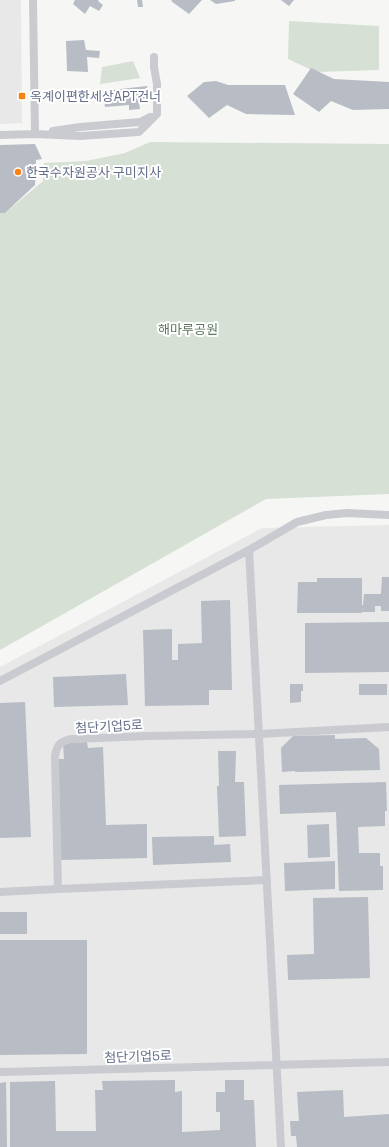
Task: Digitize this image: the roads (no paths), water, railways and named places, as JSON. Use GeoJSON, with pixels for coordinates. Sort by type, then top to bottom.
{"type":"FeatureCollection","features":[{"type":"Feature","properties":{"kind":"street"},"geometry":{"type":"LineString","coordinates":[[33,0],[35,134]]}},
{"type":"Feature","properties":{"kind":"street"},"geometry":{"type":"LineString","coordinates":[[0,135],[35,134],[80,136],[139,132],[157,114],[157,84],[154,57]]}},
{"type":"Feature","properties":{"kind":"street"},"geometry":{"type":"LineString","coordinates":[[35,134],[80,127],[140,122],[157,114]]}},
{"type":"Feature","properties":{"kind":"street"},"geometry":{"type":"LineString","coordinates":[[80,127],[80,136]]}},
{"type":"Feature","properties":{"kind":"street"},"geometry":{"type":"LineString","coordinates":[[0,681],[249,550],[297,522],[326,514],[347,513],[389,515]]}},
{"type":"Feature","properties":{"kind":"street"},"geometry":{"type":"LineString","coordinates":[[249,550],[281,1147]]}},
{"type":"Feature","properties":{"kind":"street","name":"첨단기업5로"},"geometry":{"type":"LineString","coordinates":[[58,889],[55,763],[56,750],[60,744],[68,740],[148,736],[259,734],[389,727]]}},
{"type":"Feature","properties":{"kind":"street"},"geometry":{"type":"LineString","coordinates":[[0,892],[267,880]]}},
{"type":"Feature","properties":{"kind":"street","name":"첨단기업5로"},"geometry":{"type":"LineString","coordinates":[[0,1072],[389,1062]]}},
{"type":"Feature","properties":{"kind":"place","name":"옥계이편한세상APT건너"},"geometry":{"type":"Point","coordinates":[22,96]}},
{"type":"Feature","properties":{"kind":"place","name":"한국수자원공사 구미지사"},"geometry":{"type":"Point","coordinates":[18,172]}},
{"type":"Feature","properties":{"kind":"park label","name":"해마루공원"},"geometry":{"type":"Point","coordinates":[188,329]}}]}
